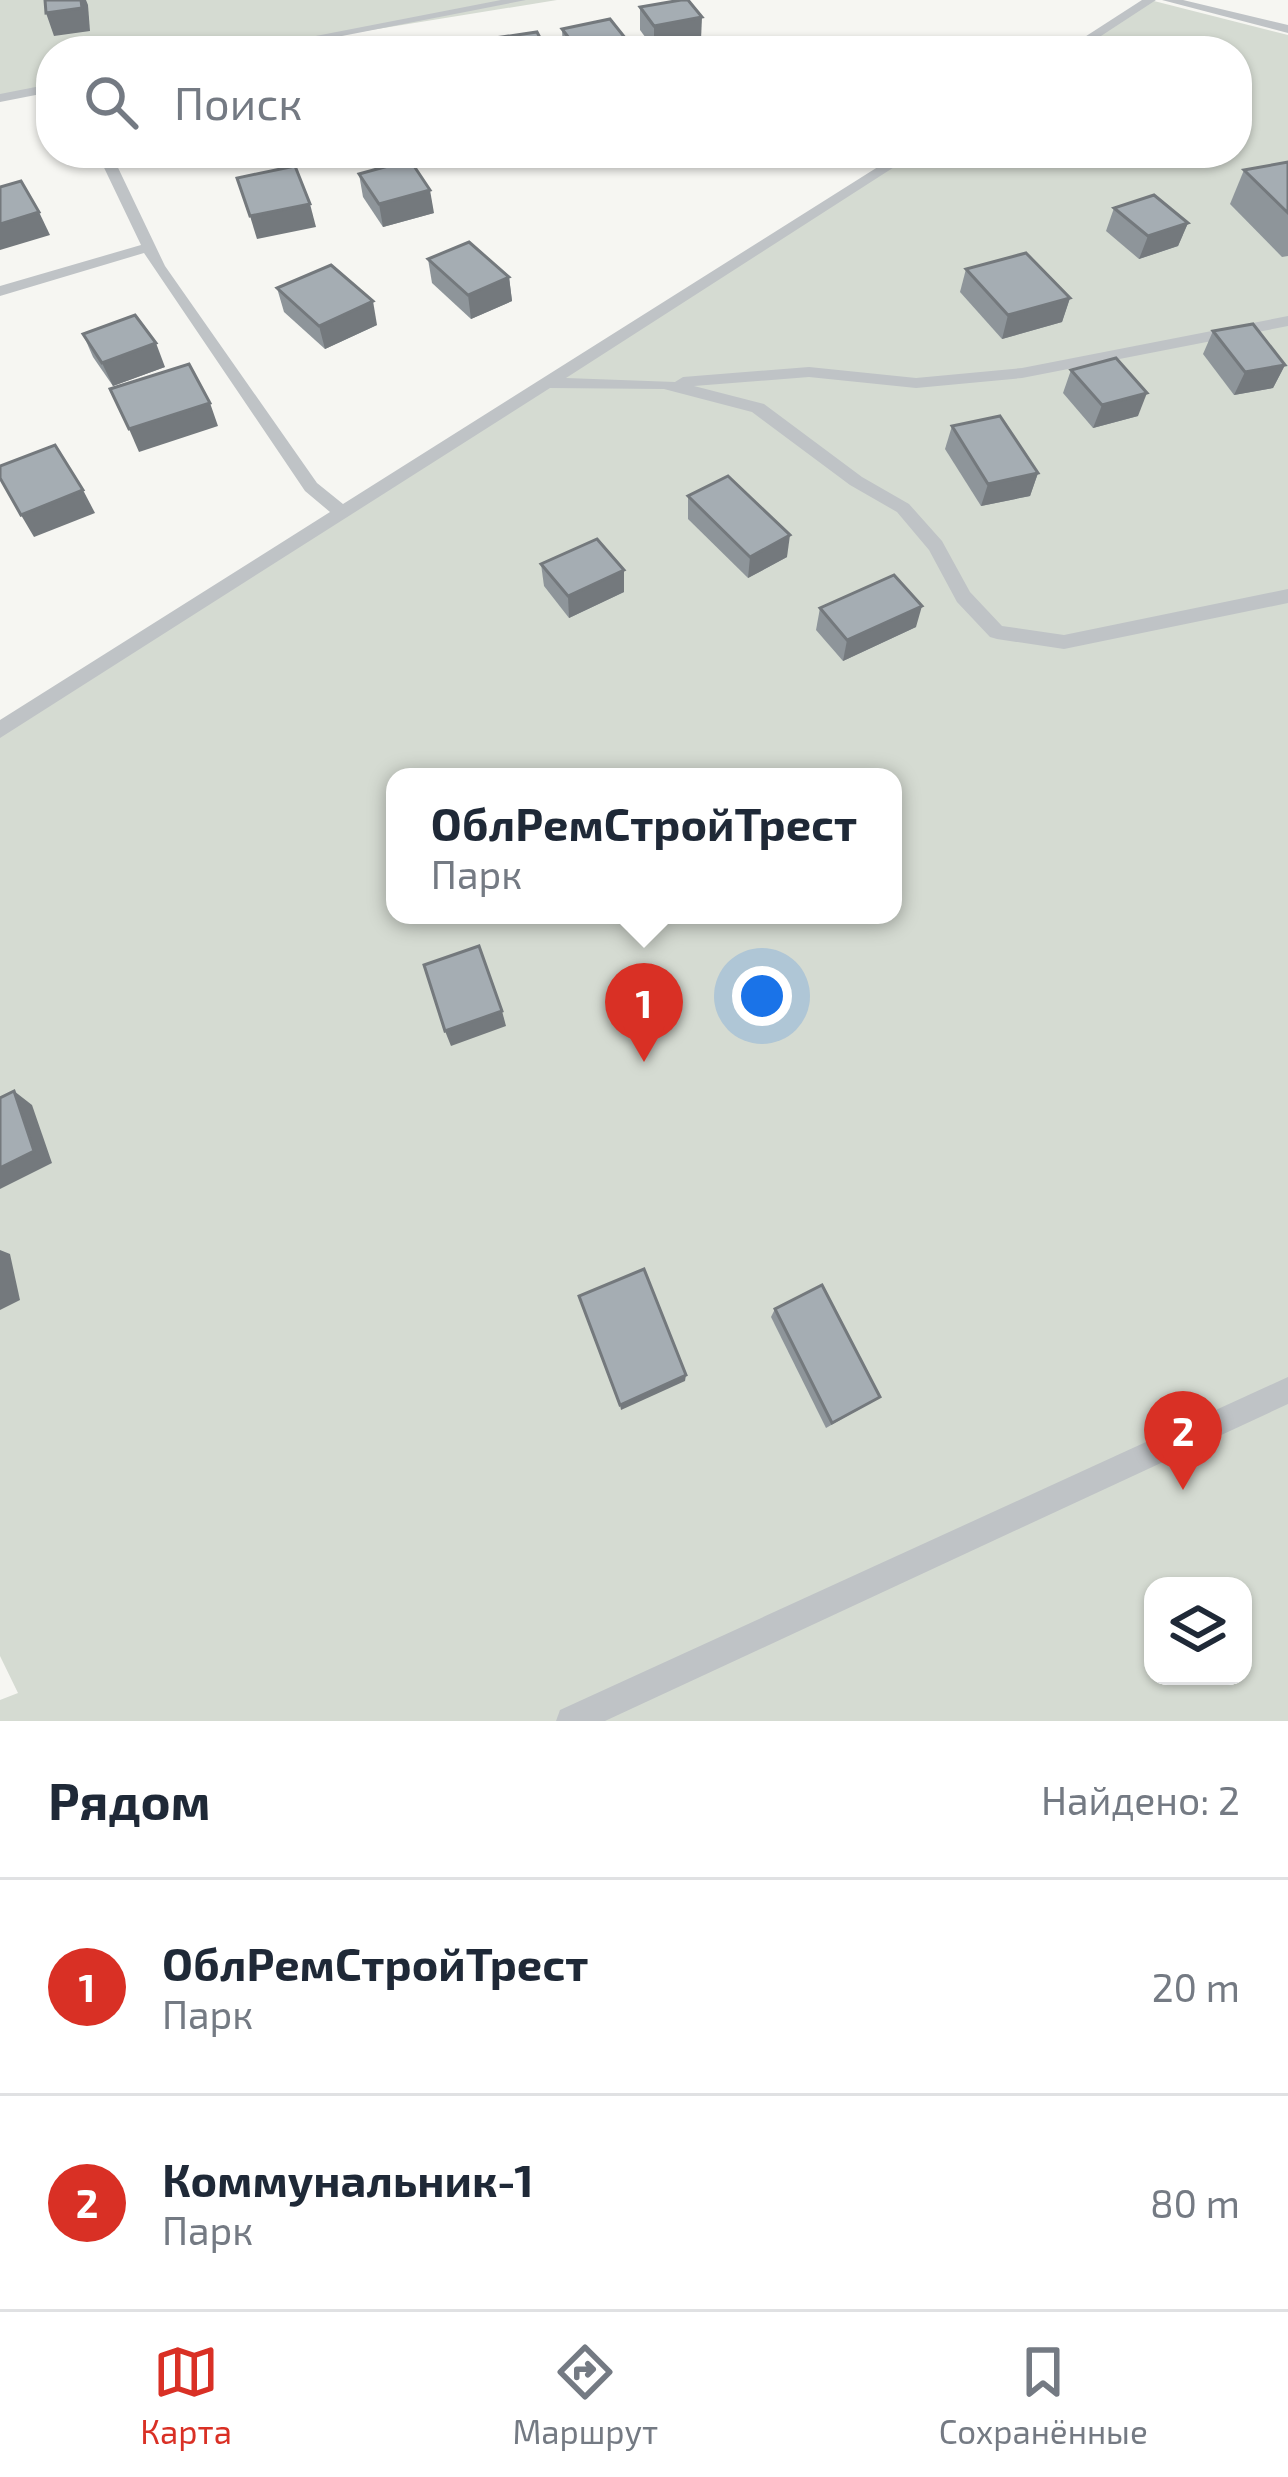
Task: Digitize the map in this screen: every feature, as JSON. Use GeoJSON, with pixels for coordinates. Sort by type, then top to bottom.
{"type":"FeatureCollection","features":[{"type":"Feature","properties":{"kind":"lane"},"geometry":{"type":"LineString","coordinates":[[326,36],[520,0]]}},
{"type":"Feature","properties":{"kind":"lane"},"geometry":{"type":"LineString","coordinates":[[1093,36],[1150,0]]}},
{"type":"Feature","properties":{"kind":"lane"},"geometry":{"type":"LineString","coordinates":[[1168,0],[1288,29]]}},
{"type":"Feature","properties":{"kind":"lane"},"geometry":{"type":"LineString","coordinates":[[0,98],[36,91]]}},
{"type":"Feature","properties":{"kind":"lane"},"geometry":{"type":"LineString","coordinates":[[111,168],[149,247],[311,487],[342,513]]}},
{"type":"Feature","properties":{"kind":"lane"},"geometry":{"type":"LineString","coordinates":[[0,730],[885,168]]}},
{"type":"Feature","properties":{"kind":"lane"},"geometry":{"type":"LineString","coordinates":[[0,292],[149,247]]}},
{"type":"Feature","properties":{"kind":"lane"},"geometry":{"type":"LineString","coordinates":[[546,383],[664,384],[809,372],[916,383],[1022,373],[1288,321]]}},
{"type":"Feature","properties":{"kind":"lane"},"geometry":{"type":"LineString","coordinates":[[664,384],[758,408],[856,481],[903,508],[936,546],[963,597],[997,632],[1064,642],[1288,596]]}},
{"type":"Feature","properties":{"kind":"lane"},"geometry":{"type":"LineString","coordinates":[[571,1721],[1288,1390]]}},
{"type":"Feature","properties":{"kind":"shaded area"},"geometry":{"type":"Polygon","coordinates":[[[0,0],[557,0],[335,36],[36,36],[36,90],[0,96],[0,0]]]}},
{"type":"Feature","properties":{"kind":"shaded area"},"geometry":{"type":"Polygon","coordinates":[[[1150,0],[1288,35],[1288,1721],[0,1721],[0,1700],[18,1693],[0,1656],[0,730],[885,168],[1252,168],[1252,36],[1093,36],[1150,0]]]}},
{"type":"Feature","properties":{"kind":"building"},"geometry":{"type":"Polygon","coordinates":[[[45,0],[81,0],[82,8],[46,13],[45,0]]]}},
{"type":"Feature","properties":{"kind":"building"},"geometry":{"type":"Polygon","coordinates":[[[688,0],[702,17],[654,26],[640,7],[688,0]]]}},
{"type":"Feature","properties":{"kind":"building"},"geometry":{"type":"Polygon","coordinates":[[[610,19],[624,36],[567,36],[562,29],[610,19]]]}},
{"type":"Feature","properties":{"kind":"building"},"geometry":{"type":"Polygon","coordinates":[[[1288,162],[1288,213],[1244,170],[1288,162]]]}},
{"type":"Feature","properties":{"kind":"building"},"geometry":{"type":"Polygon","coordinates":[[[296,168],[310,204],[250,216],[237,178],[296,168]]]}},
{"type":"Feature","properties":{"kind":"building"},"geometry":{"type":"Polygon","coordinates":[[[381,168],[415,168],[430,190],[379,204],[359,174],[381,168]]]}},
{"type":"Feature","properties":{"kind":"building"},"geometry":{"type":"Polygon","coordinates":[[[21,181],[39,212],[0,224],[0,187],[21,181]]]}},
{"type":"Feature","properties":{"kind":"building"},"geometry":{"type":"Polygon","coordinates":[[[1154,195],[1188,223],[1148,236],[1114,208],[1154,195]]]}},
{"type":"Feature","properties":{"kind":"building"},"geometry":{"type":"Polygon","coordinates":[[[469,242],[509,277],[468,295],[428,259],[469,242]]]}},
{"type":"Feature","properties":{"kind":"building"},"geometry":{"type":"Polygon","coordinates":[[[1026,253],[1070,298],[1008,315],[966,269],[1026,253]]]}},
{"type":"Feature","properties":{"kind":"building"},"geometry":{"type":"Polygon","coordinates":[[[331,265],[373,301],[319,326],[277,288],[331,265]]]}},
{"type":"Feature","properties":{"kind":"building"},"geometry":{"type":"Polygon","coordinates":[[[135,315],[156,343],[102,363],[83,334],[135,315]]]}},
{"type":"Feature","properties":{"kind":"building"},"geometry":{"type":"Polygon","coordinates":[[[1253,324],[1285,365],[1245,372],[1213,331],[1253,324]]]}},
{"type":"Feature","properties":{"kind":"building"},"geometry":{"type":"Polygon","coordinates":[[[1116,358],[1147,393],[1102,405],[1071,370],[1116,358]]]}},
{"type":"Feature","properties":{"kind":"building"},"geometry":{"type":"Polygon","coordinates":[[[189,364],[210,403],[129,429],[110,389],[189,364]]]}},
{"type":"Feature","properties":{"kind":"building"},"geometry":{"type":"Polygon","coordinates":[[[1000,416],[1038,473],[988,484],[952,426],[1000,416]]]}},
{"type":"Feature","properties":{"kind":"building"},"geometry":{"type":"Polygon","coordinates":[[[55,445],[83,490],[21,515],[0,478],[0,466],[55,445]]]}},
{"type":"Feature","properties":{"kind":"building"},"geometry":{"type":"Polygon","coordinates":[[[728,476],[790,535],[750,557],[688,496],[728,476]]]}},
{"type":"Feature","properties":{"kind":"building"},"geometry":{"type":"Polygon","coordinates":[[[597,539],[624,570],[568,596],[541,564],[597,539]]]}},
{"type":"Feature","properties":{"kind":"building"},"geometry":{"type":"Polygon","coordinates":[[[894,575],[922,606],[847,640],[820,608],[894,575]]]}},
{"type":"Feature","properties":{"kind":"building"},"geometry":{"type":"Polygon","coordinates":[[[479,946],[502,1011],[445,1031],[424,965],[479,946]]]}},
{"type":"Feature","properties":{"kind":"building"},"geometry":{"type":"Polygon","coordinates":[[[14,1091],[34,1151],[0,1168],[0,1098],[14,1091]]]}},
{"type":"Feature","properties":{"kind":"building"},"geometry":{"type":"Polygon","coordinates":[[[644,1269],[686,1375],[620,1405],[579,1296],[644,1269]]]}},
{"type":"Feature","properties":{"kind":"building"},"geometry":{"type":"Polygon","coordinates":[[[822,1285],[880,1397],[832,1423],[775,1309],[822,1285]]]}},
{"type":"Feature","properties":{"kind":"place","name":"ОблРемСтройТрест"},"geometry":{"type":"Point","coordinates":[644,1062]}},
{"type":"Feature","properties":{"kind":"place","name":"Коммунальник-1"},"geometry":{"type":"Point","coordinates":[1183,1490]}}]}
